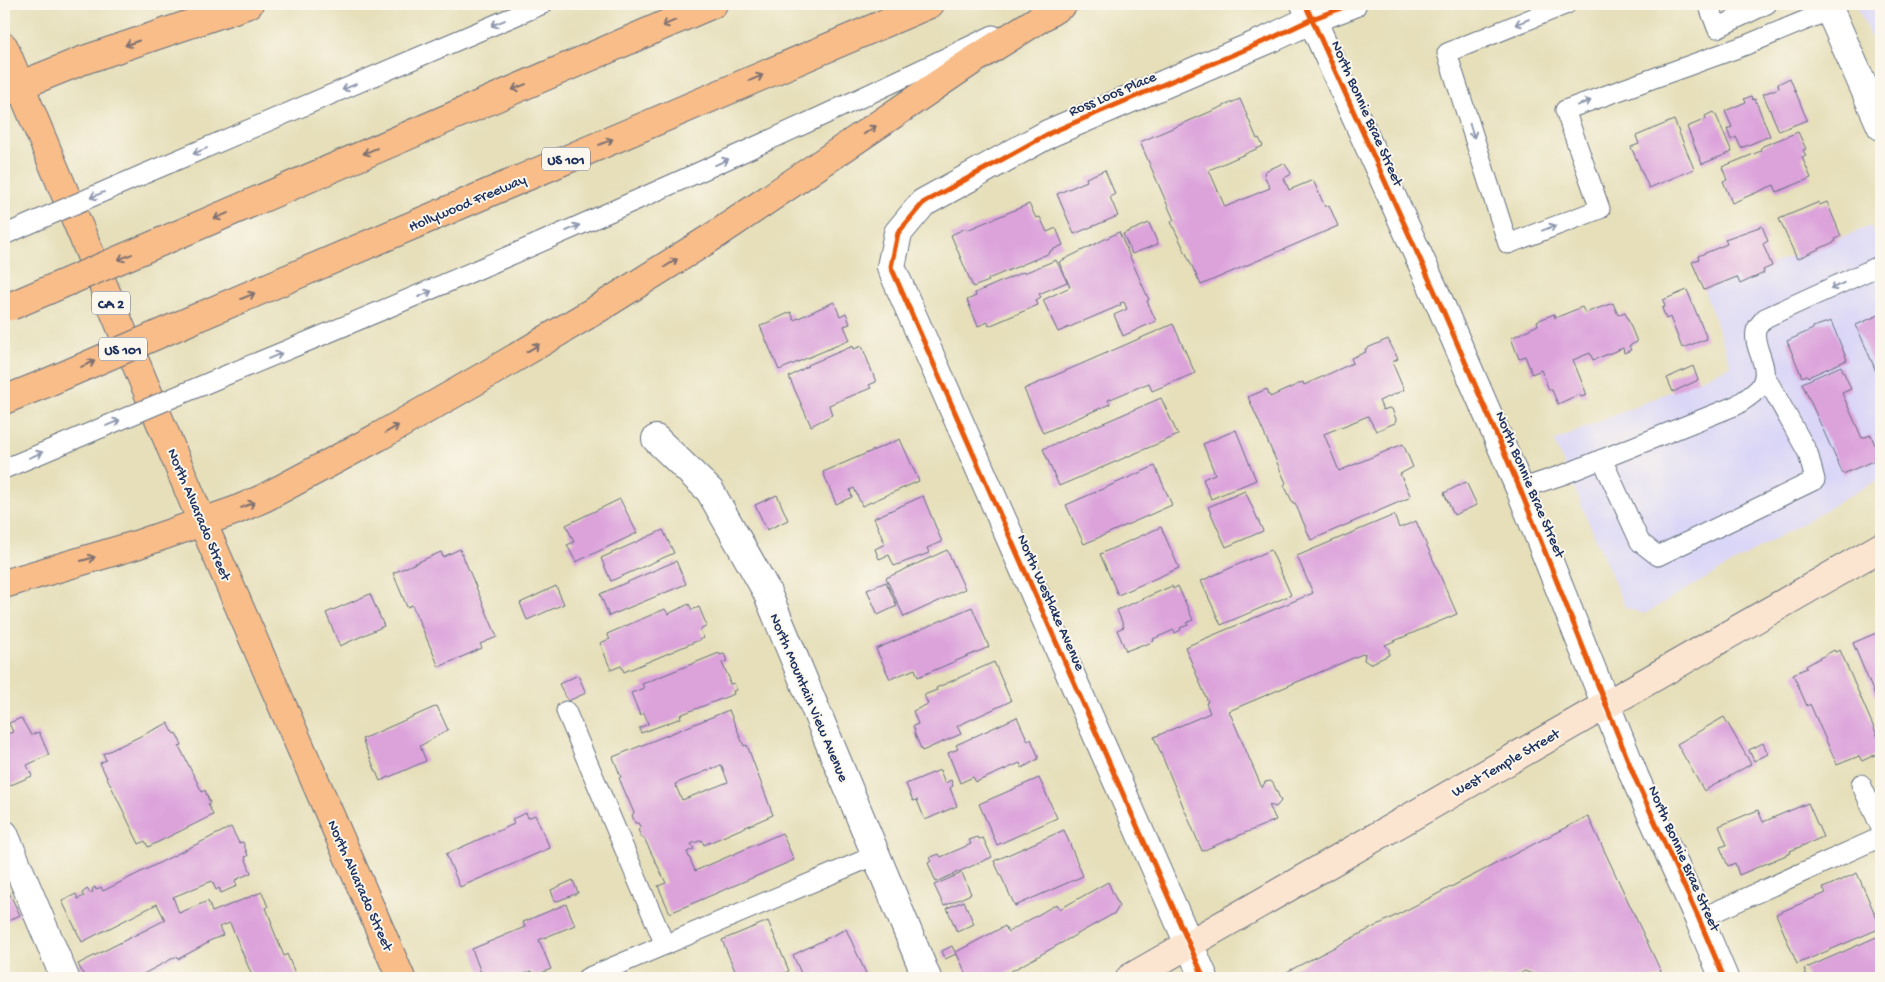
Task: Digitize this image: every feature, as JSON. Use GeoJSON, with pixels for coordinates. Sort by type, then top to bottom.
{"type":"FeatureCollection","features":[{"type":"Feature","properties":{"kind":"main road"},"geometry":{"type":"LineString","coordinates":[[12,88],[90,58],[249,4]]}},
{"type":"Feature","properties":{"kind":"main road"},"geometry":{"type":"LineString","coordinates":[[8,308],[714,4]]}},
{"type":"Feature","properties":{"kind":"main road","name":"Hollywood Freeway"},"geometry":{"type":"LineString","coordinates":[[4,400],[930,4]]}},
{"type":"Feature","properties":{"kind":"main road"},"geometry":{"type":"LineString","coordinates":[[4,584],[136,545],[264,498],[386,432],[596,310],[717,234],[972,61],[1063,4]]}},
{"type":"Feature","properties":{"kind":"main road","name":"North Alvarado Street"},"geometry":{"type":"LineString","coordinates":[[4,47],[12,88],[401,978]]}},
{"type":"Feature","properties":{"kind":"main road","name":"West Temple Street"},"geometry":{"type":"LineString","coordinates":[[1130,978],[1334,859],[1606,706],[1881,547]]}},
{"type":"Feature","properties":{"kind":"street","name":"Ross Loos Place"},"geometry":{"type":"LineString","coordinates":[[898,233],[924,203],[1050,133],[1263,42],[1309,11],[1352,4]]}},
{"type":"Feature","properties":{"kind":"street"},"geometry":{"type":"LineString","coordinates":[[1829,7],[1881,126]]}},
{"type":"Feature","properties":{"kind":"street","name":"North Bonnie Brae Street"},"geometry":{"type":"LineString","coordinates":[[1309,11],[1442,308],[1520,489],[1635,778],[1700,919],[1724,978]]}},
{"type":"Feature","properties":{"kind":"street","name":"North Westlake Avenue"},"geometry":{"type":"LineString","coordinates":[[898,233],[891,267],[1204,978]]}},
{"type":"Feature","properties":{"kind":"street","name":"North Mountain View Avenue"},"geometry":{"type":"LineString","coordinates":[[656,439],[710,491],[766,590],[927,978]]}},
{"type":"Feature","properties":{"kind":"street"},"geometry":{"type":"LineString","coordinates":[[4,834],[65,978]]}},
{"type":"Feature","properties":{"kind":"lane"},"geometry":{"type":"LineString","coordinates":[[4,235],[543,4]]}},
{"type":"Feature","properties":{"kind":"lane"},"geometry":{"type":"LineString","coordinates":[[4,469],[410,300],[758,146],[1057,4]]}},
{"type":"Feature","properties":{"kind":"lane"},"geometry":{"type":"LineString","coordinates":[[1567,4],[1447,53],[1508,244],[1600,209],[1565,110],[1746,45],[1829,7]]}},
{"type":"Feature","properties":{"kind":"lane"},"geometry":{"type":"LineString","coordinates":[[1708,4],[1717,28],[1767,4]]}},
{"type":"Feature","properties":{"kind":"lane"},"geometry":{"type":"LineString","coordinates":[[1602,459],[1640,542],[1658,556],[1814,480],[1808,453],[1765,376],[1761,352],[1755,340],[1756,328],[1765,318],[1881,265]]}},
{"type":"Feature","properties":{"kind":"lane"},"geometry":{"type":"LineString","coordinates":[[1520,489],[1602,459],[1737,405],[1759,388],[1765,376]]}},
{"type":"Feature","properties":{"kind":"lane"},"geometry":{"type":"LineString","coordinates":[[566,711],[665,945]]}},
{"type":"Feature","properties":{"kind":"lane"},"geometry":{"type":"LineString","coordinates":[[1861,784],[1881,828]]}},
{"type":"Feature","properties":{"kind":"lane"},"geometry":{"type":"LineString","coordinates":[[1700,919],[1881,837]]}},
{"type":"Feature","properties":{"kind":"lane"},"geometry":{"type":"LineString","coordinates":[[587,978],[876,855]]}},
{"type":"Feature","properties":{"kind":"shaded area"},"geometry":{"type":"Polygon","coordinates":[[[1856,4],[1881,4],[1881,60],[1856,4]]]}},
{"type":"Feature","properties":{"kind":"shaded area"},"geometry":{"type":"Polygon","coordinates":[[[1871,226],[1881,251],[1881,478],[1644,614],[1625,607],[1554,441],[1731,366],[1704,290],[1871,226]]]}},
{"type":"Feature","properties":{"kind":"building"},"geometry":{"type":"Polygon","coordinates":[[[1790,78],[1807,120],[1779,131],[1763,94],[1779,88],[1778,84],[1790,78]]]}},
{"type":"Feature","properties":{"kind":"building"},"geometry":{"type":"Polygon","coordinates":[[[1751,96],[1753,100],[1755,99],[1770,136],[1741,148],[1736,137],[1731,140],[1727,129],[1732,127],[1725,111],[1746,102],[1744,99],[1751,96]]]}},
{"type":"Feature","properties":{"kind":"building"},"geometry":{"type":"Polygon","coordinates":[[[1240,99],[1257,139],[1259,138],[1263,146],[1209,170],[1225,207],[1270,188],[1264,175],[1265,171],[1284,163],[1291,173],[1284,178],[1289,190],[1313,180],[1325,207],[1329,205],[1338,226],[1201,285],[1171,222],[1174,220],[1140,142],[1240,99]]]}},
{"type":"Feature","properties":{"kind":"building"},"geometry":{"type":"Polygon","coordinates":[[[1713,112],[1732,152],[1702,164],[1687,127],[1706,119],[1705,116],[1713,112]]]}},
{"type":"Feature","properties":{"kind":"building"},"geometry":{"type":"Polygon","coordinates":[[[1674,120],[1694,169],[1649,188],[1631,147],[1639,144],[1636,136],[1674,120]]]}},
{"type":"Feature","properties":{"kind":"building"},"geometry":{"type":"Polygon","coordinates":[[[1798,132],[1806,149],[1803,150],[1806,156],[1802,157],[1811,178],[1777,192],[1774,185],[1732,203],[1723,181],[1727,180],[1722,167],[1761,151],[1760,149],[1763,146],[1798,132]]]}},
{"type":"Feature","properties":{"kind":"building"},"geometry":{"type":"Polygon","coordinates":[[[1105,170],[1115,194],[1110,197],[1118,216],[1074,234],[1057,194],[1087,181],[1086,178],[1105,170]]]}},
{"type":"Feature","properties":{"kind":"building"},"geometry":{"type":"Polygon","coordinates":[[[1819,202],[1820,205],[1827,202],[1841,236],[1835,239],[1836,241],[1797,259],[1779,219],[1819,202]]]}},
{"type":"Feature","properties":{"kind":"building"},"geometry":{"type":"Polygon","coordinates":[[[1029,204],[1036,218],[1040,217],[1047,232],[1056,228],[1063,245],[1050,251],[1050,253],[973,287],[951,235],[1029,204]]]}},
{"type":"Feature","properties":{"kind":"building"},"geometry":{"type":"Polygon","coordinates":[[[1149,223],[1158,244],[1132,254],[1123,234],[1149,223]]]}},
{"type":"Feature","properties":{"kind":"building"},"geometry":{"type":"Polygon","coordinates":[[[1762,226],[1768,241],[1763,244],[1772,266],[1763,270],[1764,273],[1740,284],[1737,277],[1704,290],[1692,262],[1699,259],[1698,256],[1727,244],[1725,239],[1762,226]]]}},
{"type":"Feature","properties":{"kind":"building"},"geometry":{"type":"Polygon","coordinates":[[[1119,232],[1149,300],[1147,301],[1156,321],[1123,336],[1114,315],[1127,309],[1124,302],[1058,332],[1043,300],[1070,287],[1059,262],[1119,232]]]}},
{"type":"Feature","properties":{"kind":"building"},"geometry":{"type":"Polygon","coordinates":[[[1056,260],[1067,282],[1039,294],[1041,297],[1036,300],[1038,305],[989,326],[988,322],[978,326],[967,300],[976,296],[975,293],[1056,260]]]}},
{"type":"Feature","properties":{"kind":"building"},"geometry":{"type":"Polygon","coordinates":[[[1687,290],[1707,339],[1682,348],[1670,317],[1666,319],[1662,308],[1665,307],[1663,300],[1687,290]]]}},
{"type":"Feature","properties":{"kind":"building"},"geometry":{"type":"Polygon","coordinates":[[[834,302],[840,316],[846,313],[850,324],[844,326],[850,340],[779,370],[760,326],[791,312],[794,320],[834,302]]]}},
{"type":"Feature","properties":{"kind":"building"},"geometry":{"type":"Polygon","coordinates":[[[1613,303],[1618,315],[1625,312],[1637,342],[1629,346],[1631,350],[1624,353],[1623,348],[1593,360],[1590,353],[1573,360],[1587,395],[1581,397],[1580,394],[1558,404],[1552,390],[1549,390],[1541,370],[1532,374],[1525,356],[1519,359],[1511,338],[1538,325],[1537,321],[1554,314],[1555,318],[1582,307],[1585,313],[1613,303]]]}},
{"type":"Feature","properties":{"kind":"building"},"geometry":{"type":"Polygon","coordinates":[[[1881,314],[1881,374],[1878,376],[1856,325],[1881,314]]]}},
{"type":"Feature","properties":{"kind":"building"},"geometry":{"type":"Polygon","coordinates":[[[1831,321],[1847,360],[1808,377],[1807,375],[1802,377],[1787,341],[1813,329],[1813,327],[1831,321]]]}},
{"type":"Feature","properties":{"kind":"building"},"geometry":{"type":"Polygon","coordinates":[[[1173,324],[1195,373],[1152,391],[1149,383],[1108,400],[1110,404],[1043,433],[1024,389],[1173,324]]]}},
{"type":"Feature","properties":{"kind":"building"},"geometry":{"type":"Polygon","coordinates":[[[1388,339],[1398,359],[1392,362],[1404,390],[1379,401],[1383,410],[1392,409],[1396,419],[1395,423],[1376,431],[1368,416],[1324,434],[1339,471],[1403,444],[1413,467],[1400,474],[1411,497],[1311,540],[1295,503],[1293,503],[1284,485],[1286,483],[1248,397],[1267,389],[1270,397],[1303,382],[1304,385],[1353,363],[1351,358],[1366,352],[1365,349],[1388,339]]]}},
{"type":"Feature","properties":{"kind":"building"},"geometry":{"type":"Polygon","coordinates":[[[853,346],[854,349],[862,346],[876,382],[869,385],[871,388],[829,405],[832,415],[811,426],[789,377],[808,365],[853,346]]]}},
{"type":"Feature","properties":{"kind":"building"},"geometry":{"type":"Polygon","coordinates":[[[1693,366],[1698,380],[1673,392],[1667,378],[1693,366]]]}},
{"type":"Feature","properties":{"kind":"building"},"geometry":{"type":"Polygon","coordinates":[[[1841,366],[1851,389],[1842,393],[1862,438],[1871,435],[1880,458],[1843,474],[1802,383],[1841,366]]]}},
{"type":"Feature","properties":{"kind":"building"},"geometry":{"type":"Polygon","coordinates":[[[1161,398],[1178,435],[1059,486],[1043,449],[1161,398]]]}},
{"type":"Feature","properties":{"kind":"building"},"geometry":{"type":"Polygon","coordinates":[[[1236,430],[1256,480],[1211,499],[1203,479],[1215,474],[1203,444],[1236,430]]]}},
{"type":"Feature","properties":{"kind":"building"},"geometry":{"type":"Polygon","coordinates":[[[900,439],[919,481],[862,506],[854,488],[850,490],[852,497],[836,504],[823,472],[900,439]]]}},
{"type":"Feature","properties":{"kind":"building"},"geometry":{"type":"Polygon","coordinates":[[[1155,466],[1172,505],[1084,544],[1066,505],[1155,466]]]}},
{"type":"Feature","properties":{"kind":"building"},"geometry":{"type":"Polygon","coordinates":[[[1466,482],[1477,505],[1454,515],[1444,493],[1466,482]]]}},
{"type":"Feature","properties":{"kind":"building"},"geometry":{"type":"Polygon","coordinates":[[[1245,491],[1263,531],[1226,547],[1208,507],[1245,491]]]}},
{"type":"Feature","properties":{"kind":"building"},"geometry":{"type":"Polygon","coordinates":[[[777,495],[788,520],[767,530],[755,505],[777,495]]]}},
{"type":"Feature","properties":{"kind":"building"},"geometry":{"type":"Polygon","coordinates":[[[923,496],[942,542],[927,548],[929,553],[894,566],[889,555],[879,559],[875,549],[885,544],[874,518],[923,496]]]}},
{"type":"Feature","properties":{"kind":"building"},"geometry":{"type":"Polygon","coordinates":[[[620,499],[637,533],[576,562],[567,545],[574,542],[566,525],[620,499]]]}},
{"type":"Feature","properties":{"kind":"building"},"geometry":{"type":"Polygon","coordinates":[[[1394,515],[1399,528],[1416,521],[1457,614],[1385,645],[1389,649],[1389,655],[1370,664],[1364,660],[1365,653],[1229,711],[1262,788],[1265,782],[1270,781],[1273,783],[1281,801],[1276,807],[1269,805],[1276,820],[1202,851],[1154,737],[1210,713],[1206,703],[1208,702],[1185,647],[1313,593],[1297,556],[1394,515]]]}},
{"type":"Feature","properties":{"kind":"building"},"geometry":{"type":"Polygon","coordinates":[[[1161,527],[1179,568],[1118,595],[1100,554],[1161,527]]]}},
{"type":"Feature","properties":{"kind":"building"},"geometry":{"type":"Polygon","coordinates":[[[663,530],[674,553],[611,581],[601,558],[663,530]]]}},
{"type":"Feature","properties":{"kind":"building"},"geometry":{"type":"Polygon","coordinates":[[[460,549],[497,637],[480,644],[482,648],[439,667],[412,605],[407,607],[393,573],[441,552],[443,557],[460,549]]]}},
{"type":"Feature","properties":{"kind":"building"},"geometry":{"type":"Polygon","coordinates":[[[947,550],[965,589],[904,617],[886,578],[947,550]]]}},
{"type":"Feature","properties":{"kind":"building"},"geometry":{"type":"Polygon","coordinates":[[[1271,550],[1291,595],[1221,625],[1201,581],[1271,550]]]}},
{"type":"Feature","properties":{"kind":"building"},"geometry":{"type":"Polygon","coordinates":[[[676,561],[686,584],[609,616],[600,594],[676,561]]]}},
{"type":"Feature","properties":{"kind":"building"},"geometry":{"type":"Polygon","coordinates":[[[886,582],[897,606],[878,615],[867,590],[886,582]]]}},
{"type":"Feature","properties":{"kind":"building"},"geometry":{"type":"Polygon","coordinates":[[[556,586],[564,604],[527,620],[520,603],[556,586]]]}},
{"type":"Feature","properties":{"kind":"building"},"geometry":{"type":"Polygon","coordinates":[[[1172,586],[1173,589],[1178,586],[1193,620],[1175,633],[1174,630],[1153,639],[1154,641],[1145,645],[1126,651],[1117,630],[1124,627],[1117,610],[1172,586]]]}},
{"type":"Feature","properties":{"kind":"building"},"geometry":{"type":"Polygon","coordinates":[[[370,594],[384,626],[340,646],[326,613],[370,594]]]}},
{"type":"Feature","properties":{"kind":"building"},"geometry":{"type":"Polygon","coordinates":[[[689,604],[692,610],[699,607],[707,626],[700,630],[704,638],[624,672],[621,666],[611,670],[600,643],[610,639],[607,634],[665,609],[668,614],[689,604]]]}},
{"type":"Feature","properties":{"kind":"building"},"geometry":{"type":"Polygon","coordinates":[[[972,607],[989,647],[918,677],[915,669],[890,679],[876,649],[972,607]]]}},
{"type":"Feature","properties":{"kind":"building"},"geometry":{"type":"Polygon","coordinates":[[[1881,631],[1881,710],[1853,643],[1881,631]]]}},
{"type":"Feature","properties":{"kind":"building"},"geometry":{"type":"Polygon","coordinates":[[[1834,650],[1835,652],[1840,650],[1881,744],[1881,752],[1862,761],[1859,756],[1837,765],[1810,704],[1807,706],[1793,674],[1807,668],[1806,666],[1834,650]]]}},
{"type":"Feature","properties":{"kind":"building"},"geometry":{"type":"Polygon","coordinates":[[[719,653],[720,655],[724,654],[727,661],[722,663],[730,684],[734,683],[737,690],[733,691],[734,694],[680,715],[681,718],[641,733],[639,728],[648,724],[644,713],[640,715],[631,693],[644,688],[642,684],[719,653]]]}},
{"type":"Feature","properties":{"kind":"building"},"geometry":{"type":"Polygon","coordinates":[[[994,662],[1011,701],[957,726],[961,734],[922,751],[914,732],[913,726],[918,724],[913,711],[928,704],[924,695],[994,662]]]}},
{"type":"Feature","properties":{"kind":"building"},"geometry":{"type":"Polygon","coordinates":[[[578,675],[586,693],[568,701],[559,684],[578,675]]]}},
{"type":"Feature","properties":{"kind":"building"},"geometry":{"type":"Polygon","coordinates":[[[437,706],[448,730],[420,746],[426,761],[380,781],[362,739],[437,706]]]}},
{"type":"Feature","properties":{"kind":"building"},"geometry":{"type":"Polygon","coordinates":[[[729,710],[744,746],[747,745],[773,815],[704,845],[702,840],[691,844],[694,849],[687,852],[695,871],[782,833],[794,860],[670,913],[658,886],[666,883],[644,838],[642,838],[638,830],[641,828],[638,823],[635,823],[632,815],[634,813],[619,778],[621,777],[613,757],[729,710]],[[721,765],[675,784],[682,800],[728,782],[721,765]]]}},
{"type":"Feature","properties":{"kind":"building"},"geometry":{"type":"Polygon","coordinates":[[[1017,717],[1028,741],[1031,739],[1038,759],[1022,768],[1020,763],[976,782],[973,777],[960,783],[948,753],[958,749],[956,745],[1017,717]]]}},
{"type":"Feature","properties":{"kind":"building"},"geometry":{"type":"Polygon","coordinates":[[[1724,717],[1751,764],[1704,791],[1677,744],[1724,717]]]}},
{"type":"Feature","properties":{"kind":"building"},"geometry":{"type":"Polygon","coordinates":[[[21,718],[31,735],[39,732],[49,755],[27,765],[32,776],[4,788],[4,775],[6,774],[4,768],[4,735],[13,732],[9,723],[21,718]]]}},
{"type":"Feature","properties":{"kind":"building"},"geometry":{"type":"Polygon","coordinates":[[[168,723],[182,745],[179,746],[202,792],[205,790],[213,815],[148,847],[145,841],[139,844],[100,763],[106,760],[103,754],[168,723]]]}},
{"type":"Feature","properties":{"kind":"building"},"geometry":{"type":"Polygon","coordinates":[[[1763,743],[1768,754],[1754,761],[1749,750],[1763,743]]]}},
{"type":"Feature","properties":{"kind":"building"},"geometry":{"type":"Polygon","coordinates":[[[940,770],[945,783],[951,780],[953,786],[950,788],[957,806],[925,820],[917,800],[913,801],[906,784],[940,770]]]}},
{"type":"Feature","properties":{"kind":"building"},"geometry":{"type":"Polygon","coordinates":[[[1039,778],[1057,818],[997,845],[979,804],[1039,778]]]}},
{"type":"Feature","properties":{"kind":"building"},"geometry":{"type":"Polygon","coordinates":[[[1808,803],[1823,837],[1739,875],[1735,863],[1728,866],[1720,847],[1727,845],[1719,826],[1758,810],[1763,822],[1808,803]]]}},
{"type":"Feature","properties":{"kind":"building"},"geometry":{"type":"Polygon","coordinates":[[[526,813],[528,818],[535,815],[550,848],[460,887],[446,854],[514,824],[512,819],[526,813]]]}},
{"type":"Feature","properties":{"kind":"building"},"geometry":{"type":"Polygon","coordinates":[[[1588,816],[1664,978],[1541,978],[1525,971],[1512,978],[1275,978],[1588,816]]]}},
{"type":"Feature","properties":{"kind":"building"},"geometry":{"type":"Polygon","coordinates":[[[231,827],[239,843],[243,842],[248,856],[245,857],[251,873],[235,880],[237,886],[221,893],[219,888],[216,890],[212,881],[173,897],[179,913],[208,901],[212,912],[262,892],[268,907],[266,908],[271,924],[284,956],[287,954],[297,978],[253,978],[230,923],[219,927],[223,935],[178,959],[177,956],[136,978],[85,978],[78,964],[165,920],[157,904],[82,942],[62,901],[76,894],[78,899],[84,896],[82,893],[87,889],[90,893],[93,892],[92,889],[95,887],[96,890],[101,887],[103,891],[231,827]]]}},
{"type":"Feature","properties":{"kind":"building"},"geometry":{"type":"Polygon","coordinates":[[[1064,830],[1083,876],[1015,906],[994,861],[1064,830]]]}},
{"type":"Feature","properties":{"kind":"building"},"geometry":{"type":"Polygon","coordinates":[[[978,837],[979,839],[983,838],[992,857],[936,882],[928,863],[931,861],[929,858],[939,854],[941,857],[971,844],[969,840],[978,837]]]}},
{"type":"Feature","properties":{"kind":"building"},"geometry":{"type":"Polygon","coordinates":[[[962,873],[971,894],[944,906],[934,885],[962,873]]]}},
{"type":"Feature","properties":{"kind":"building"},"geometry":{"type":"Polygon","coordinates":[[[1857,873],[1881,928],[1797,964],[1776,914],[1826,893],[1823,888],[1857,873]]]}},
{"type":"Feature","properties":{"kind":"building"},"geometry":{"type":"Polygon","coordinates":[[[573,880],[578,893],[555,902],[551,890],[573,880]]]}},
{"type":"Feature","properties":{"kind":"building"},"geometry":{"type":"Polygon","coordinates":[[[4,882],[20,915],[4,923],[4,882]]]}},
{"type":"Feature","properties":{"kind":"building"},"geometry":{"type":"Polygon","coordinates":[[[1108,882],[1119,906],[1115,913],[999,978],[968,978],[956,952],[1005,926],[1008,932],[1057,904],[1060,909],[1108,882]]]}},
{"type":"Feature","properties":{"kind":"building"},"geometry":{"type":"Polygon","coordinates":[[[964,901],[974,924],[957,932],[947,908],[964,901]]]}},
{"type":"Feature","properties":{"kind":"building"},"geometry":{"type":"Polygon","coordinates":[[[566,904],[575,925],[539,940],[551,969],[534,976],[532,971],[514,978],[483,978],[472,949],[525,927],[523,922],[566,904]]]}},
{"type":"Feature","properties":{"kind":"building"},"geometry":{"type":"Polygon","coordinates":[[[768,921],[789,971],[773,978],[738,978],[722,940],[768,921]]]}},
{"type":"Feature","properties":{"kind":"building"},"geometry":{"type":"Polygon","coordinates":[[[846,929],[868,978],[803,978],[793,955],[846,929]]]}},
{"type":"Feature","properties":{"kind":"building"},"geometry":{"type":"Polygon","coordinates":[[[1881,935],[1881,973],[1870,978],[1808,978],[1804,969],[1881,935]]]}},
{"type":"Feature","properties":{"kind":"building"},"geometry":{"type":"Polygon","coordinates":[[[952,946],[956,954],[945,959],[942,951],[952,946]]]}},
{"type":"Feature","properties":{"kind":"cycle path"},"geometry":{"type":"LineString","coordinates":[[1305,4],[1438,299],[1520,489],[1635,778],[1724,978]]}},
{"type":"Feature","properties":{"kind":"cycle path"},"geometry":{"type":"LineString","coordinates":[[1204,978],[891,267],[898,233],[923,203],[1050,133],[1312,19],[1352,4]]}}]}
